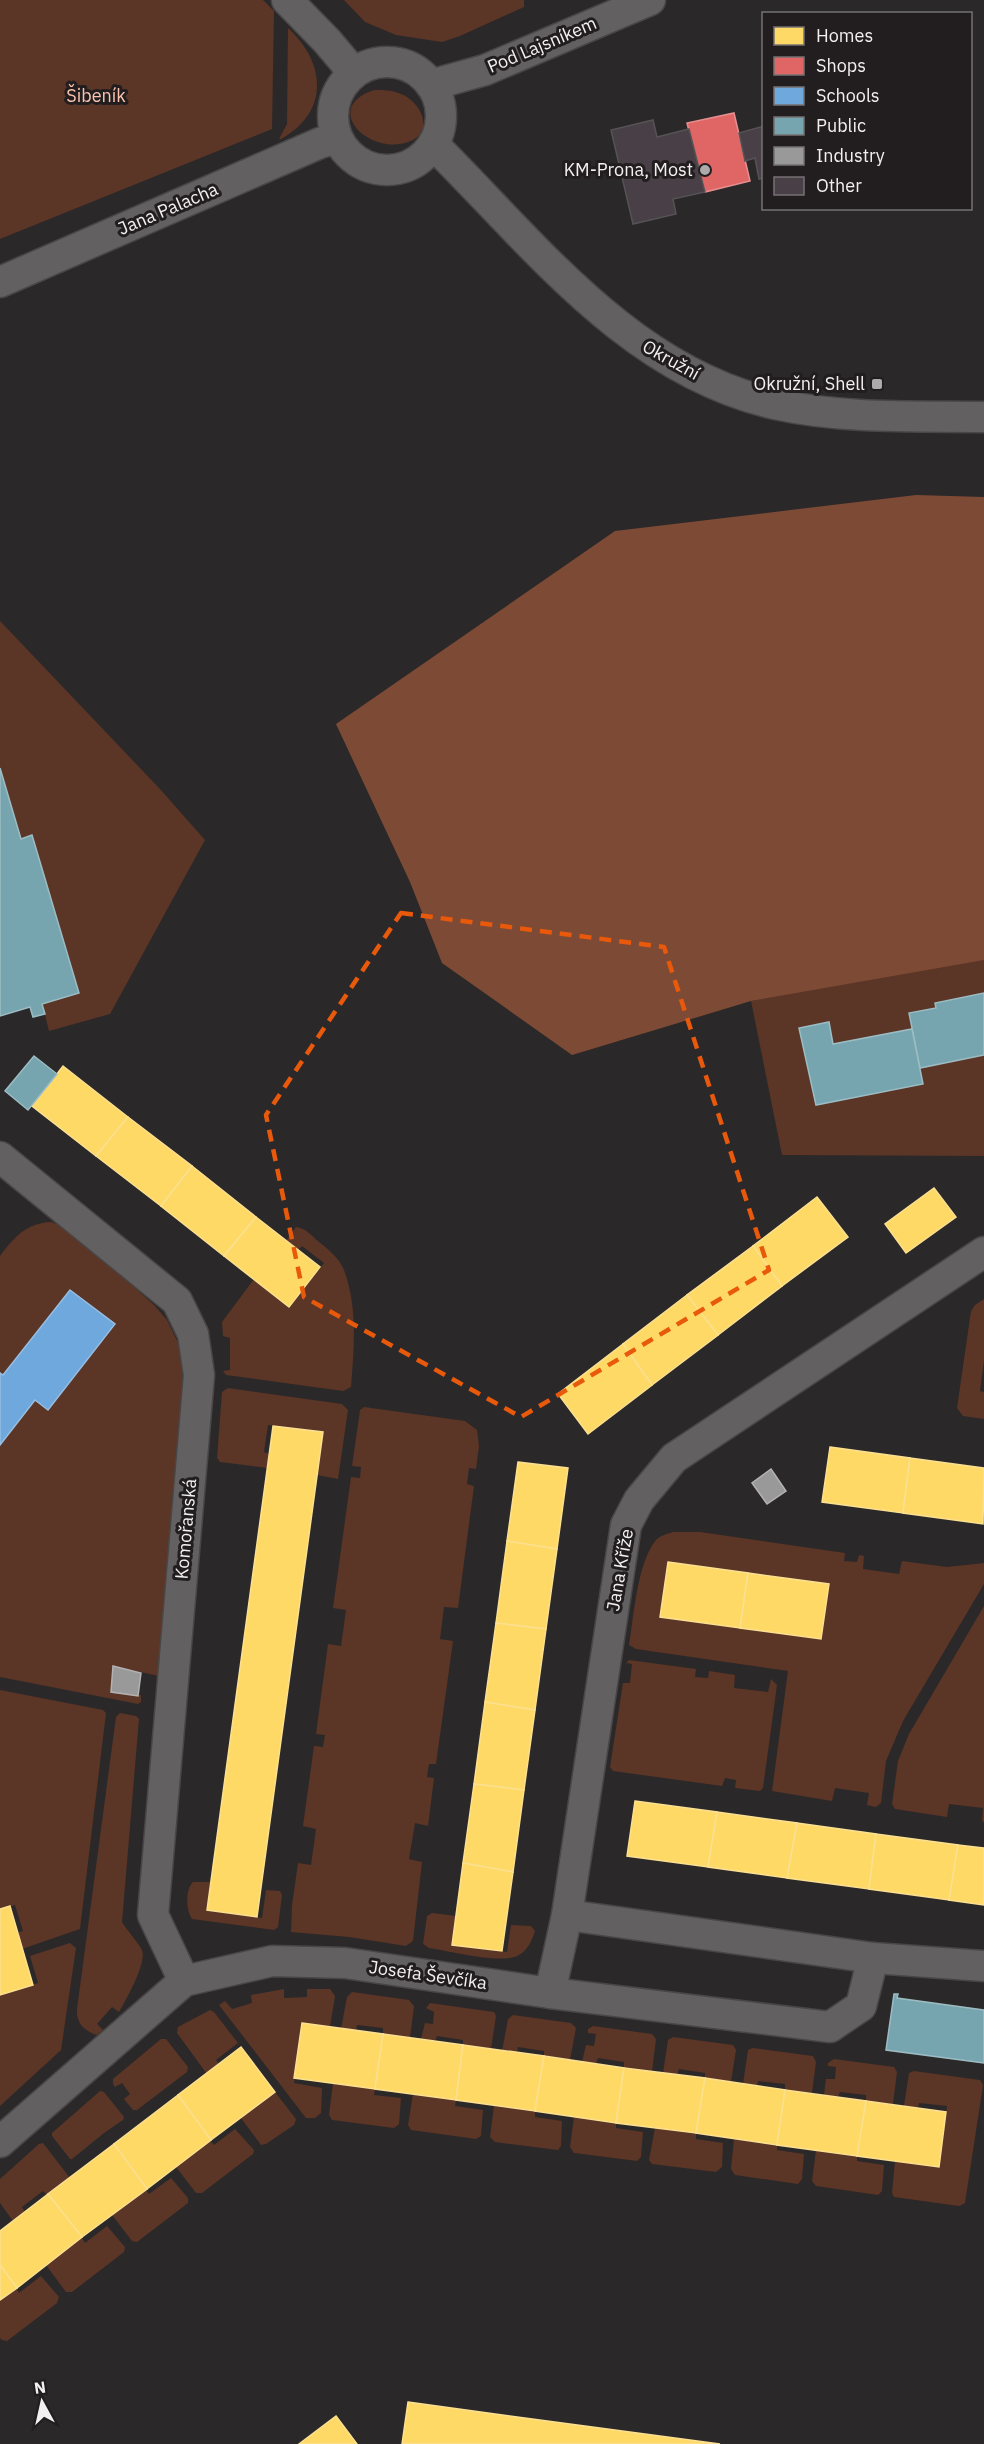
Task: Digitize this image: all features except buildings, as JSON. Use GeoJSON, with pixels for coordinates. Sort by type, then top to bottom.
{"type":"FeatureCollection","features":[{"type":"Feature","properties":{"kind":"street"},"geometry":{"type":"LineString","coordinates":[[287,0],[354,73]]}},
{"type":"Feature","properties":{"kind":"street","name":"Pod Lajsníkem"},"geometry":{"type":"LineString","coordinates":[[431,85],[485,70],[650,0]]}},
{"type":"Feature","properties":{"kind":"street"},"geometry":{"type":"LineString","coordinates":[[386,62],[404,64],[419,72],[431,85],[438,99],[441,120],[433,144],[420,158],[406,166],[390,170],[374,168],[358,162],[346,152],[337,138],[333,120],[334,102],[342,86],[354,73],[369,65],[386,62]]}},
{"type":"Feature","properties":{"kind":"street","name":"Jana Palacha"},"geometry":{"type":"LineString","coordinates":[[0,282],[320,143],[337,138]]}},
{"type":"Feature","properties":{"kind":"street","name":"Okružní"},"geometry":{"type":"LineString","coordinates":[[433,144],[533,246],[604,314],[656,353],[696,375],[740,394],[796,408],[874,415],[984,417]]}},
{"type":"Feature","properties":{"kind":"street","name":"Komořanská"},"geometry":{"type":"LineString","coordinates":[[0,1157],[177,1301],[193,1334],[199,1376],[153,1915],[184,1981]]}},
{"type":"Feature","properties":{"kind":"street","name":"Jana Kříže"},"geometry":{"type":"LineString","coordinates":[[550,1993],[567,1915],[626,1524],[639,1500],[674,1458],[984,1252]]}},
{"type":"Feature","properties":{"kind":"street"},"geometry":{"type":"LineString","coordinates":[[567,1915],[873,1958],[984,1966]]}},
{"type":"Feature","properties":{"kind":"street","name":"Josefa Ševčíka"},"geometry":{"type":"LineString","coordinates":[[0,2142],[184,1981],[272,1961],[345,1963],[550,1993],[830,2027],[861,2006],[873,1958]]}},
{"type":"Feature","properties":{"kind":"highlighted area"},"geometry":{"type":"Polygon","coordinates":[[[401,913],[664,947],[769,1270],[521,1417],[304,1297],[266,1115],[401,913]]]}},
{"type":"Feature","properties":{"kind":"green space","name":"Šibeník"},"geometry":{"type":"Polygon","coordinates":[[[0,0],[263,0],[274,11],[272,129],[0,239],[0,0]]]}},
{"type":"Feature","properties":{"kind":"green space"},"geometry":{"type":"Polygon","coordinates":[[[344,0],[524,0],[524,7],[442,42],[396,35],[365,22],[344,0]]]}},
{"type":"Feature","properties":{"kind":"green space"},"geometry":{"type":"Polygon","coordinates":[[[288,28],[310,56],[317,86],[315,101],[308,115],[297,128],[279,139],[287,124],[288,28]]]}},
{"type":"Feature","properties":{"kind":"green space"},"geometry":{"type":"Polygon","coordinates":[[[374,90],[398,93],[413,102],[422,115],[423,129],[419,135],[413,140],[397,144],[382,143],[368,138],[358,129],[351,119],[351,108],[358,98],[374,90]]]}},
{"type":"Feature","properties":{"kind":"green space"},"geometry":{"type":"Polygon","coordinates":[[[0,621],[160,789],[205,840],[110,1014],[49,1031],[42,1003],[79,993],[32,836],[21,839],[0,768],[0,621]]]}},
{"type":"Feature","properties":{"kind":"green space"},"geometry":{"type":"Polygon","coordinates":[[[984,954],[984,1156],[782,1155],[751,1001],[984,954]]]}},
{"type":"Feature","properties":{"kind":"green space"},"geometry":{"type":"Polygon","coordinates":[[[51,1222],[77,1235],[155,1306],[167,1320],[183,1353],[182,1414],[159,1676],[113,1666],[111,1692],[141,1695],[141,1702],[138,1704],[0,1677],[0,1256],[10,1243],[28,1228],[51,1222]]]}},
{"type":"Feature","properties":{"kind":"green space"},"geometry":{"type":"Polygon","coordinates":[[[296,1227],[309,1233],[333,1254],[342,1266],[348,1284],[353,1313],[353,1358],[351,1387],[343,1391],[226,1375],[223,1371],[230,1370],[230,1338],[223,1336],[222,1322],[254,1279],[289,1306],[324,1263],[302,1246],[298,1250],[286,1241],[296,1227]]]}},
{"type":"Feature","properties":{"kind":"green space"},"geometry":{"type":"Polygon","coordinates":[[[984,1299],[984,1360],[980,1391],[984,1392],[984,1419],[963,1416],[957,1408],[971,1311],[984,1299]]]}},
{"type":"Feature","properties":{"kind":"green space"},"geometry":{"type":"Polygon","coordinates":[[[228,1388],[342,1404],[348,1410],[338,1479],[317,1475],[323,1432],[268,1425],[264,1452],[269,1454],[267,1468],[220,1462],[217,1458],[222,1392],[228,1388]]]}},
{"type":"Feature","properties":{"kind":"green space"},"geometry":{"type":"Polygon","coordinates":[[[364,1407],[465,1421],[477,1430],[479,1446],[476,1469],[469,1468],[467,1484],[474,1486],[458,1608],[444,1607],[440,1639],[453,1641],[436,1764],[429,1764],[427,1777],[434,1778],[428,1826],[415,1823],[409,1859],[422,1862],[413,1941],[406,1946],[349,1937],[291,1932],[298,1863],[311,1865],[316,1829],[303,1826],[314,1746],[323,1747],[325,1735],[316,1734],[328,1644],[341,1646],[346,1610],[333,1608],[351,1477],[360,1478],[361,1467],[352,1466],[360,1410],[364,1407]]]}},
{"type":"Feature","properties":{"kind":"green space"},"geometry":{"type":"Polygon","coordinates":[[[673,1532],[700,1532],[845,1553],[844,1561],[857,1562],[859,1555],[864,1556],[863,1569],[899,1574],[902,1561],[947,1567],[984,1563],[984,1584],[903,1721],[886,1761],[881,1803],[876,1807],[867,1805],[869,1793],[835,1788],[832,1801],[772,1791],[788,1671],[636,1649],[629,1645],[637,1590],[644,1562],[656,1540],[673,1532]]]}},
{"type":"Feature","properties":{"kind":"green space"},"geometry":{"type":"Polygon","coordinates":[[[984,1606],[984,1822],[982,1821],[983,1808],[949,1804],[947,1817],[895,1809],[892,1804],[898,1761],[909,1734],[984,1606]]]}},
{"type":"Feature","properties":{"kind":"green space"},"geometry":{"type":"Polygon","coordinates":[[[629,1660],[696,1669],[695,1677],[708,1678],[709,1671],[735,1675],[734,1688],[768,1692],[771,1679],[777,1685],[763,1788],[760,1791],[735,1788],[736,1780],[725,1778],[722,1786],[613,1771],[610,1767],[623,1683],[630,1683],[632,1664],[626,1663],[629,1660]]]}},
{"type":"Feature","properties":{"kind":"green space"},"geometry":{"type":"Polygon","coordinates":[[[0,1690],[103,1710],[106,1713],[80,1929],[22,1949],[17,1933],[23,1931],[15,1905],[0,1909],[0,1690]]]}},
{"type":"Feature","properties":{"kind":"green space"},"geometry":{"type":"Polygon","coordinates":[[[120,1713],[136,1716],[139,1719],[122,1922],[141,1948],[143,1956],[135,1981],[119,2012],[112,2007],[97,2024],[103,2030],[97,2035],[82,2026],[77,2009],[116,1717],[120,1713]]]}},
{"type":"Feature","properties":{"kind":"green space"},"geometry":{"type":"Polygon","coordinates":[[[193,1882],[210,1882],[207,1910],[262,1918],[266,1890],[280,1891],[282,1895],[278,1927],[274,1930],[192,1919],[188,1911],[187,1900],[193,1882]]]}},
{"type":"Feature","properties":{"kind":"green space"},"geometry":{"type":"Polygon","coordinates":[[[432,1913],[456,1916],[452,1945],[507,1952],[511,1925],[531,1926],[535,1931],[525,1950],[511,1958],[501,1959],[462,1954],[429,1948],[423,1944],[427,1916],[432,1913]]]}},
{"type":"Feature","properties":{"kind":"green space"},"geometry":{"type":"Polygon","coordinates":[[[70,1943],[76,1948],[61,2050],[0,2106],[0,1995],[38,1983],[30,1956],[70,1943]]]}},
{"type":"Feature","properties":{"kind":"green space"},"geometry":{"type":"Polygon","coordinates":[[[284,1989],[284,1998],[307,1997],[307,1989],[330,1989],[335,1996],[330,2027],[302,2023],[294,2083],[322,2088],[321,2113],[315,2118],[306,2118],[219,2005],[225,2001],[232,2009],[252,2003],[251,1995],[284,1989]]]}},
{"type":"Feature","properties":{"kind":"green space"},"geometry":{"type":"Polygon","coordinates":[[[352,1992],[409,2000],[414,2006],[410,2038],[383,2034],[383,2028],[357,2025],[356,2031],[341,2029],[347,1997],[352,1992]]]}},
{"type":"Feature","properties":{"kind":"green space"},"geometry":{"type":"Polygon","coordinates":[[[430,2003],[494,2012],[496,2016],[491,2049],[463,2045],[463,2040],[437,2036],[435,2041],[421,2039],[425,2023],[433,2024],[434,2012],[426,2008],[430,2003]]]}},
{"type":"Feature","properties":{"kind":"green space"},"geometry":{"type":"Polygon","coordinates":[[[210,2010],[238,2043],[216,2060],[219,2064],[207,2074],[177,2033],[178,2027],[210,2010]]]}},
{"type":"Feature","properties":{"kind":"green space"},"geometry":{"type":"Polygon","coordinates":[[[513,2015],[571,2023],[576,2028],[570,2060],[544,2056],[544,2051],[518,2047],[517,2053],[502,2051],[508,2019],[513,2015]]]}},
{"type":"Feature","properties":{"kind":"green space"},"geometry":{"type":"Polygon","coordinates":[[[593,2026],[652,2034],[656,2039],[652,2071],[624,2068],[624,2062],[598,2058],[596,2064],[582,2062],[586,2045],[594,2046],[596,2034],[588,2033],[588,2029],[593,2026]]]}},
{"type":"Feature","properties":{"kind":"green space"},"geometry":{"type":"Polygon","coordinates":[[[673,2037],[733,2045],[736,2050],[731,2082],[705,2078],[705,2073],[679,2069],[677,2075],[663,2073],[668,2040],[673,2037]]]}},
{"type":"Feature","properties":{"kind":"green space"},"geometry":{"type":"Polygon","coordinates":[[[161,2039],[166,2039],[188,2067],[187,2072],[137,2110],[133,2110],[124,2099],[130,2094],[122,2083],[115,2087],[113,2079],[161,2039]]]}},
{"type":"Feature","properties":{"kind":"green space"},"geometry":{"type":"Polygon","coordinates":[[[753,2048],[813,2056],[816,2062],[812,2093],[785,2090],[785,2084],[758,2081],[757,2086],[743,2084],[748,2050],[753,2048]]]}},
{"type":"Feature","properties":{"kind":"green space"},"geometry":{"type":"Polygon","coordinates":[[[834,2059],[894,2067],[897,2072],[893,2104],[866,2101],[866,2095],[840,2092],[838,2097],[824,2095],[826,2079],[835,2079],[836,2067],[828,2066],[828,2063],[834,2059]]]}},
{"type":"Feature","properties":{"kind":"green space"},"geometry":{"type":"Polygon","coordinates":[[[914,2071],[980,2080],[983,2085],[965,2203],[959,2206],[894,2197],[892,2193],[895,2161],[939,2166],[947,2106],[919,2103],[918,2108],[904,2106],[909,2073],[914,2071]]]}},
{"type":"Feature","properties":{"kind":"green space"},"geometry":{"type":"Polygon","coordinates":[[[333,2083],[375,2089],[374,2095],[401,2098],[399,2124],[394,2128],[332,2120],[329,2115],[333,2083]]]}},
{"type":"Feature","properties":{"kind":"green space"},"geometry":{"type":"Polygon","coordinates":[[[100,2091],[104,2092],[124,2117],[123,2120],[70,2159],[52,2133],[100,2091]]]}},
{"type":"Feature","properties":{"kind":"green space"},"geometry":{"type":"Polygon","coordinates":[[[275,2092],[296,2119],[294,2125],[261,2145],[241,2118],[275,2092]]]}},
{"type":"Feature","properties":{"kind":"green space"},"geometry":{"type":"Polygon","coordinates":[[[413,2094],[456,2100],[455,2106],[483,2110],[481,2136],[476,2139],[411,2130],[408,2125],[413,2094]]]}},
{"type":"Feature","properties":{"kind":"green space"},"geometry":{"type":"Polygon","coordinates":[[[494,2106],[535,2111],[535,2117],[562,2121],[561,2146],[558,2150],[495,2142],[490,2137],[494,2106]]]}},
{"type":"Feature","properties":{"kind":"green space"},"geometry":{"type":"Polygon","coordinates":[[[574,2117],[616,2123],[616,2128],[643,2132],[641,2157],[637,2161],[574,2153],[570,2147],[574,2117]]]}},
{"type":"Feature","properties":{"kind":"green space"},"geometry":{"type":"Polygon","coordinates":[[[655,2128],[696,2133],[696,2139],[723,2143],[722,2167],[716,2172],[652,2164],[649,2160],[655,2128]]]}},
{"type":"Feature","properties":{"kind":"green space"},"geometry":{"type":"Polygon","coordinates":[[[235,2129],[254,2150],[253,2154],[202,2193],[196,2193],[176,2167],[210,2141],[214,2145],[235,2129]]]}},
{"type":"Feature","properties":{"kind":"green space"},"geometry":{"type":"Polygon","coordinates":[[[734,2139],[777,2145],[777,2150],[804,2154],[802,2179],[798,2184],[735,2175],[731,2169],[734,2139]]]}},
{"type":"Feature","properties":{"kind":"green space"},"geometry":{"type":"Polygon","coordinates":[[[43,2143],[70,2178],[47,2195],[43,2191],[22,2207],[25,2212],[13,2221],[0,2203],[0,2179],[39,2144],[43,2143]]]}},
{"type":"Feature","properties":{"kind":"green space"},"geometry":{"type":"Polygon","coordinates":[[[816,2150],[857,2156],[857,2161],[884,2165],[882,2191],[878,2195],[816,2186],[812,2181],[816,2150]]]}},
{"type":"Feature","properties":{"kind":"green space"},"geometry":{"type":"Polygon","coordinates":[[[171,2178],[188,2198],[188,2203],[137,2242],[132,2241],[112,2215],[146,2190],[149,2194],[171,2178]]]}},
{"type":"Feature","properties":{"kind":"green space"},"geometry":{"type":"Polygon","coordinates":[[[107,2226],[125,2247],[124,2252],[72,2292],[66,2292],[46,2265],[82,2238],[85,2243],[107,2226]]]}},
{"type":"Feature","properties":{"kind":"green space"},"geometry":{"type":"Polygon","coordinates":[[[41,2276],[59,2297],[57,2303],[7,2341],[2,2340],[0,2338],[0,2300],[16,2288],[19,2293],[41,2276]]]}},
{"type":"Feature","properties":{"kind":"shaded area"},"geometry":{"type":"Polygon","coordinates":[[[916,495],[984,497],[984,960],[751,1001],[572,1055],[442,963],[410,882],[336,724],[615,531],[916,495]]]}},
{"type":"Feature","properties":{"kind":"place","name":"KM-Prona, Most"},"geometry":{"type":"Point","coordinates":[705,170]}},
{"type":"Feature","properties":{"kind":"place","name":"Okružní, Shell"},"geometry":{"type":"Point","coordinates":[877,384]}}]}
